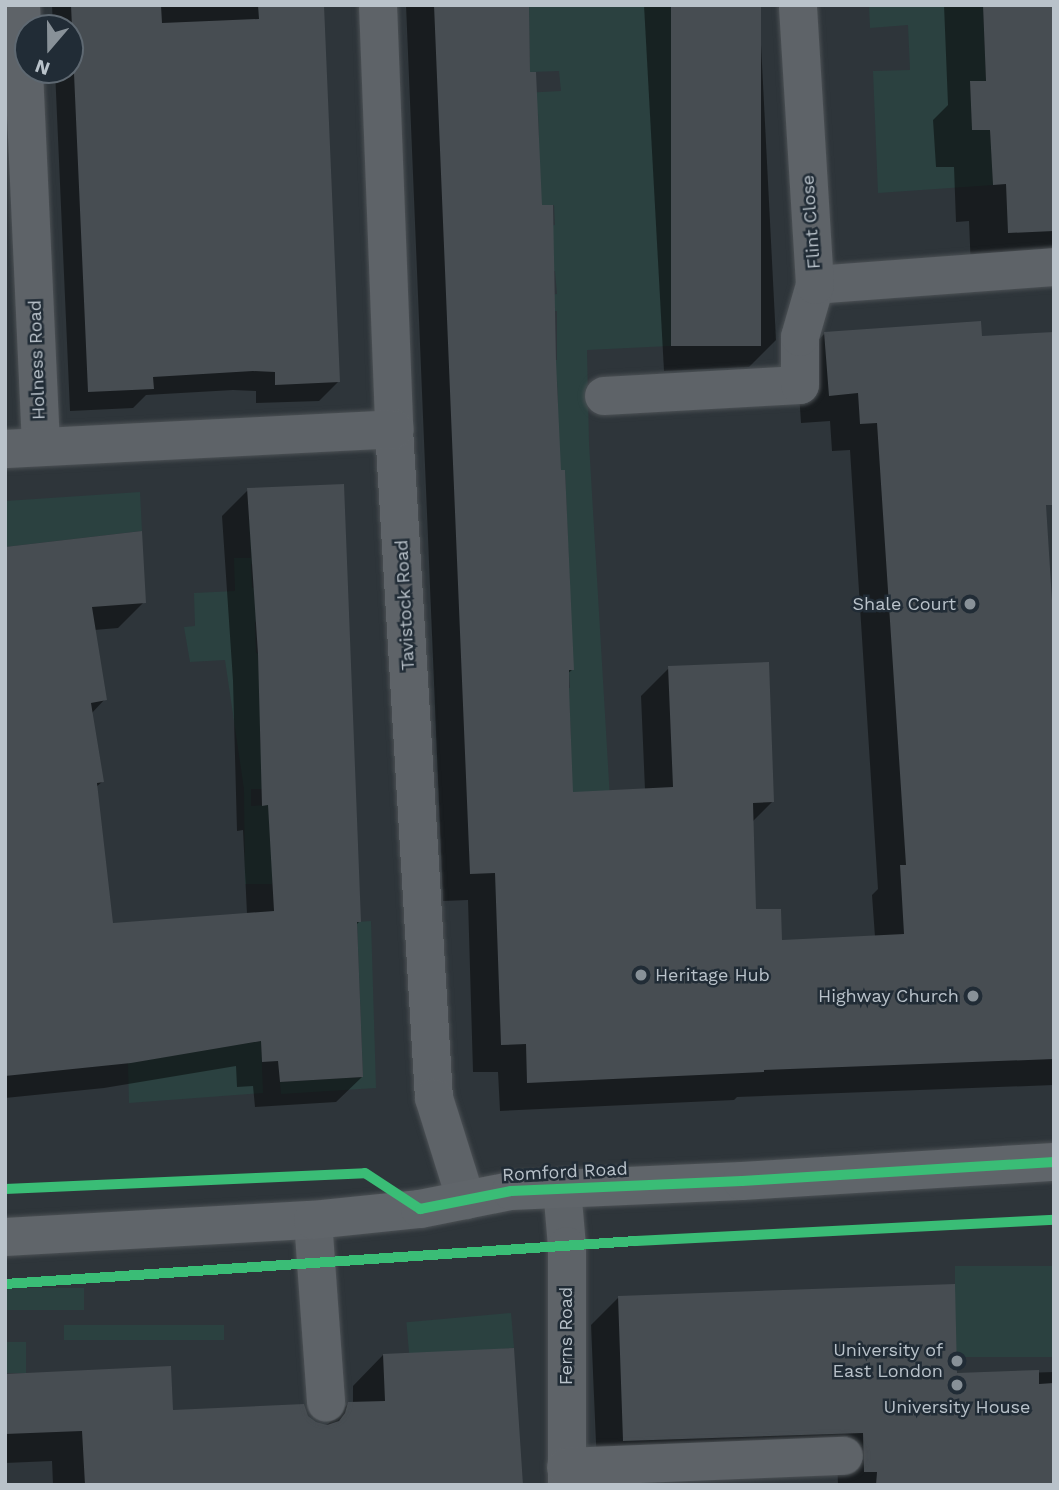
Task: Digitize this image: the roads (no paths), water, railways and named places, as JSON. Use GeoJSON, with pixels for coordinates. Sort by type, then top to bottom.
{"type":"FeatureCollection","features":[{"type":"Feature","properties":{"kind":"main road","name":"Romford Road"},"geometry":{"type":"LineString","coordinates":[[5,1237],[313,1220],[419,1209],[511,1191],[742,1181],[1054,1162]]}},
{"type":"Feature","properties":{"kind":"street","name":"Holness Road"},"geometry":{"type":"LineString","coordinates":[[21,5],[23,447],[394,429]]}},
{"type":"Feature","properties":{"kind":"street","name":"Tavistock Road"},"geometry":{"type":"LineString","coordinates":[[378,5],[394,429],[435,1098],[466,1200]]}},
{"type":"Feature","properties":{"kind":"street","name":"Flint Close"},"geometry":{"type":"LineString","coordinates":[[797,5],[815,285],[1054,267]]}},
{"type":"Feature","properties":{"kind":"street"},"geometry":{"type":"LineString","coordinates":[[604,396],[800,385],[800,337],[815,285]]}},
{"type":"Feature","properties":{"kind":"street","name":"Ferns Road"},"geometry":{"type":"LineString","coordinates":[[562,1188],[567,1246],[567,1476]]}},
{"type":"Feature","properties":{"kind":"street"},"geometry":{"type":"LineString","coordinates":[[313,1220],[327,1403]]}},
{"type":"Feature","properties":{"kind":"street"},"geometry":{"type":"LineString","coordinates":[[567,1476],[844,1456]]}},
{"type":"Feature","properties":{"kind":"place","name":"Shale Court"},"geometry":{"type":"Point","coordinates":[970,604]}},
{"type":"Feature","properties":{"kind":"place","name":"Heritage Hub"},"geometry":{"type":"Point","coordinates":[641,975]}},
{"type":"Feature","properties":{"kind":"place","name":"Highway Church"},"geometry":{"type":"Point","coordinates":[973,996]}},
{"type":"Feature","properties":{"kind":"place","name":"University of East London"},"geometry":{"type":"Point","coordinates":[957,1361]}},
{"type":"Feature","properties":{"kind":"place","name":"University House"},"geometry":{"type":"Point","coordinates":[957,1385]}}]}
